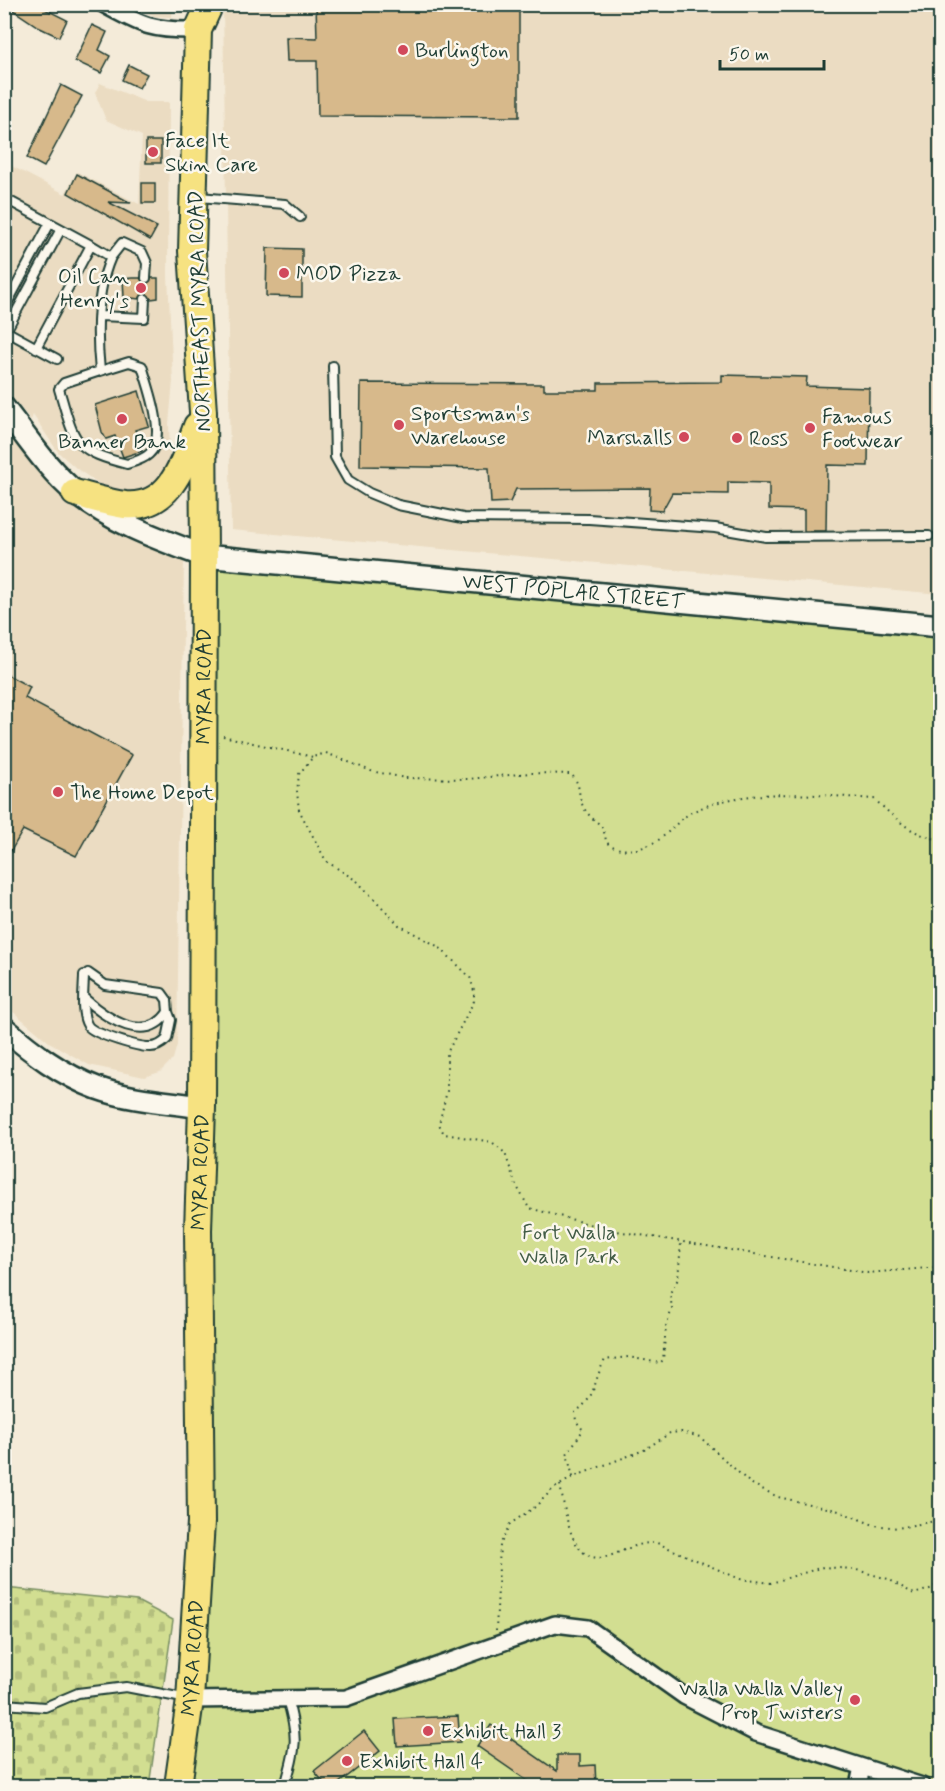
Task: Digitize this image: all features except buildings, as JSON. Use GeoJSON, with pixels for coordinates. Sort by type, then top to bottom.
{"type":"FeatureCollection","features":[{"type":"Feature","properties":{"kind":"highway","name":"NORTHEAST MYRA ROAD"},"geometry":{"type":"LineString","coordinates":[[187,4],[198,30]]}},
{"type":"Feature","properties":{"kind":"highway","name":"NORTHEAST MYRA ROAD"},"geometry":{"type":"LineString","coordinates":[[204,556],[202,412],[192,251],[198,30],[210,4]]}},
{"type":"Feature","properties":{"kind":"highway"},"geometry":{"type":"LineString","coordinates":[[75,493],[124,505],[142,505],[164,494],[178,476],[202,412]]}},
{"type":"Feature","properties":{"kind":"highway","name":"MYRA ROAD"},"geometry":{"type":"LineString","coordinates":[[178,1786],[190,1700],[201,1522],[198,1230],[202,1107],[204,556]]}},
{"type":"Feature","properties":{"kind":"main road","name":"WEST POPLAR STREET"},"geometry":{"type":"LineString","coordinates":[[4,408],[31,444],[75,493],[134,529],[204,556],[940,626]]}},
{"type":"Feature","properties":{"kind":"main road"},"geometry":{"type":"LineString","coordinates":[[4,1028],[49,1064],[96,1088],[119,1094],[202,1107]]}},
{"type":"Feature","properties":{"kind":"street"},"geometry":{"type":"LineString","coordinates":[[103,4],[142,26],[162,31],[198,30]]}},
{"type":"Feature","properties":{"kind":"street"},"geometry":{"type":"LineString","coordinates":[[190,1700],[346,1698],[555,1624],[588,1628],[684,1696],[756,1733],[922,1786]]}},
{"type":"Feature","properties":{"kind":"street"},"geometry":{"type":"LineString","coordinates":[[858,1786],[862,1767]]}},
{"type":"Feature","properties":{"kind":"lane"},"geometry":{"type":"LineString","coordinates":[[194,197],[285,204],[300,217]]}},
{"type":"Feature","properties":{"kind":"lane"},"geometry":{"type":"LineString","coordinates":[[4,198],[111,257]]}},
{"type":"Feature","properties":{"kind":"lane"},"geometry":{"type":"LineString","coordinates":[[4,309],[50,223]]}},
{"type":"Feature","properties":{"kind":"lane"},"geometry":{"type":"LineString","coordinates":[[57,359],[5,331],[61,229]]}},
{"type":"Feature","properties":{"kind":"lane"},"geometry":{"type":"LineString","coordinates":[[100,371],[98,344],[102,277],[111,257],[122,243],[142,252],[147,263],[146,278]]}},
{"type":"Feature","properties":{"kind":"lane"},"geometry":{"type":"LineString","coordinates":[[36,348],[91,245]]}},
{"type":"Feature","properties":{"kind":"lane"},"geometry":{"type":"LineString","coordinates":[[100,316],[144,318],[145,299]]}},
{"type":"Feature","properties":{"kind":"lane"},"geometry":{"type":"LineString","coordinates":[[129,362],[142,366],[156,416],[156,441],[148,455],[127,464],[83,449],[75,438],[59,389],[64,383],[100,371],[129,362]]}},
{"type":"Feature","properties":{"kind":"lane"},"geometry":{"type":"LineString","coordinates":[[333,366],[335,457],[348,480],[369,494],[398,505],[463,518],[589,519],[716,528],[766,537],[929,536]]}},
{"type":"Feature","properties":{"kind":"lane"},"geometry":{"type":"LineString","coordinates":[[86,974],[105,986],[162,993],[167,1000],[171,1020],[167,1040],[153,1047],[140,1047],[92,1030],[85,1019],[85,999],[86,974]]}},
{"type":"Feature","properties":{"kind":"lane"},"geometry":{"type":"LineString","coordinates":[[85,999],[109,1019],[135,1028],[146,1029],[156,1025],[168,1012]]}},
{"type":"Feature","properties":{"kind":"lane"},"geometry":{"type":"LineString","coordinates":[[4,1704],[45,1707],[78,1693],[126,1687],[190,1700]]}},
{"type":"Feature","properties":{"kind":"lane"},"geometry":{"type":"LineString","coordinates":[[285,1786],[297,1747],[287,1699]]}},
{"type":"Feature","properties":{"kind":"path"},"geometry":{"type":"LineString","coordinates":[[223,736],[313,757],[326,753],[370,771],[429,780],[530,773],[571,774],[580,784],[583,806],[605,829],[606,842],[615,849],[640,850],[663,838],[689,814],[716,802],[769,796],[874,799],[904,827],[921,836],[940,840]]}},
{"type":"Feature","properties":{"kind":"path"},"geometry":{"type":"LineString","coordinates":[[313,757],[299,774],[297,792],[299,810],[326,861],[364,887],[399,925],[439,947],[470,977],[474,1001],[447,1053],[447,1090],[439,1124],[444,1134],[492,1142],[505,1153],[515,1183],[529,1208],[611,1230],[868,1273],[940,1267]]}},
{"type":"Feature","properties":{"kind":"path"},"geometry":{"type":"LineString","coordinates":[[573,1477],[567,1454],[583,1430],[576,1421],[575,1412],[584,1407],[589,1400],[604,1360],[628,1357],[660,1363],[663,1360],[666,1326],[672,1309],[670,1293],[678,1279],[681,1243]]}},
{"type":"Feature","properties":{"kind":"path"},"geometry":{"type":"LineString","coordinates":[[495,1646],[500,1545],[504,1531],[573,1477],[644,1450],[670,1433],[682,1432],[700,1437],[750,1483],[778,1497],[836,1510],[874,1525],[898,1528],[940,1520]]}},
{"type":"Feature","properties":{"kind":"path"},"geometry":{"type":"LineString","coordinates":[[560,1485],[571,1534],[579,1551],[591,1557],[603,1558],[644,1542],[657,1543],[740,1579],[762,1582],[781,1581],[823,1567],[862,1572],[888,1580],[914,1594],[933,1588],[940,1581]]}},
{"type":"Feature","properties":{"kind":"shaded area"},"geometry":{"type":"Polygon","coordinates":[[[129,5],[173,5],[172,17],[155,16],[129,5]]]}},
{"type":"Feature","properties":{"kind":"shaded area"},"geometry":{"type":"Polygon","coordinates":[[[223,5],[940,5],[940,594],[231,530],[223,5]]]}},
{"type":"Feature","properties":{"kind":"shaded area"},"geometry":{"type":"Polygon","coordinates":[[[100,83],[146,102],[169,102],[168,276],[173,381],[169,424],[170,456],[166,472],[154,490],[130,495],[104,487],[77,469],[58,452],[33,415],[31,420],[5,389],[4,162],[65,194],[77,172],[139,204],[142,136],[106,120],[95,93],[100,83]]]}},
{"type":"Feature","properties":{"kind":"shaded area"},"geometry":{"type":"Polygon","coordinates":[[[4,424],[69,499],[112,530],[140,544],[184,559],[177,1045],[173,1059],[160,1072],[144,1077],[89,1065],[49,1042],[5,1005],[4,424]]]}},
{"type":"Feature","properties":{"kind":"green space","name":"Fort Walla Walla Park"},"geometry":{"type":"Polygon","coordinates":[[[204,556],[940,626],[940,1786],[178,1786],[190,1700],[204,556]]]}},
{"type":"Feature","properties":{"kind":"green space"},"geometry":{"type":"Polygon","coordinates":[[[4,1588],[137,1601],[173,1620],[149,1786],[5,1786],[4,1588]]]}},
{"type":"Feature","properties":{"kind":"place","name":"Burlington"},"geometry":{"type":"Point","coordinates":[403,50]}},
{"type":"Feature","properties":{"kind":"place","name":"Face It Skin Care"},"geometry":{"type":"Point","coordinates":[153,152]}},
{"type":"Feature","properties":{"kind":"place","name":"MOD Pizza"},"geometry":{"type":"Point","coordinates":[284,273]}},
{"type":"Feature","properties":{"kind":"place","name":"Oil Can Henry's"},"geometry":{"type":"Point","coordinates":[141,288]}},
{"type":"Feature","properties":{"kind":"place","name":"Banner Bank"},"geometry":{"type":"Point","coordinates":[122,419]}},
{"type":"Feature","properties":{"kind":"place","name":"Sportsman's Warehouse"},"geometry":{"type":"Point","coordinates":[399,425]}},
{"type":"Feature","properties":{"kind":"place","name":"Famous Footwear"},"geometry":{"type":"Point","coordinates":[810,428]}},
{"type":"Feature","properties":{"kind":"place","name":"Marshalls"},"geometry":{"type":"Point","coordinates":[684,437]}},
{"type":"Feature","properties":{"kind":"place","name":"Ross"},"geometry":{"type":"Point","coordinates":[737,438]}},
{"type":"Feature","properties":{"kind":"place","name":"The Home Depot"},"geometry":{"type":"Point","coordinates":[58,792]}},
{"type":"Feature","properties":{"kind":"place","name":"Walla Walla Valley Prop Twisters"},"geometry":{"type":"Point","coordinates":[855,1700]}},
{"type":"Feature","properties":{"kind":"place","name":"Exhibit Hall 3"},"geometry":{"type":"Point","coordinates":[428,1731]}},
{"type":"Feature","properties":{"kind":"place","name":"Exhibit Hall 4"},"geometry":{"type":"Point","coordinates":[347,1761]}}]}
